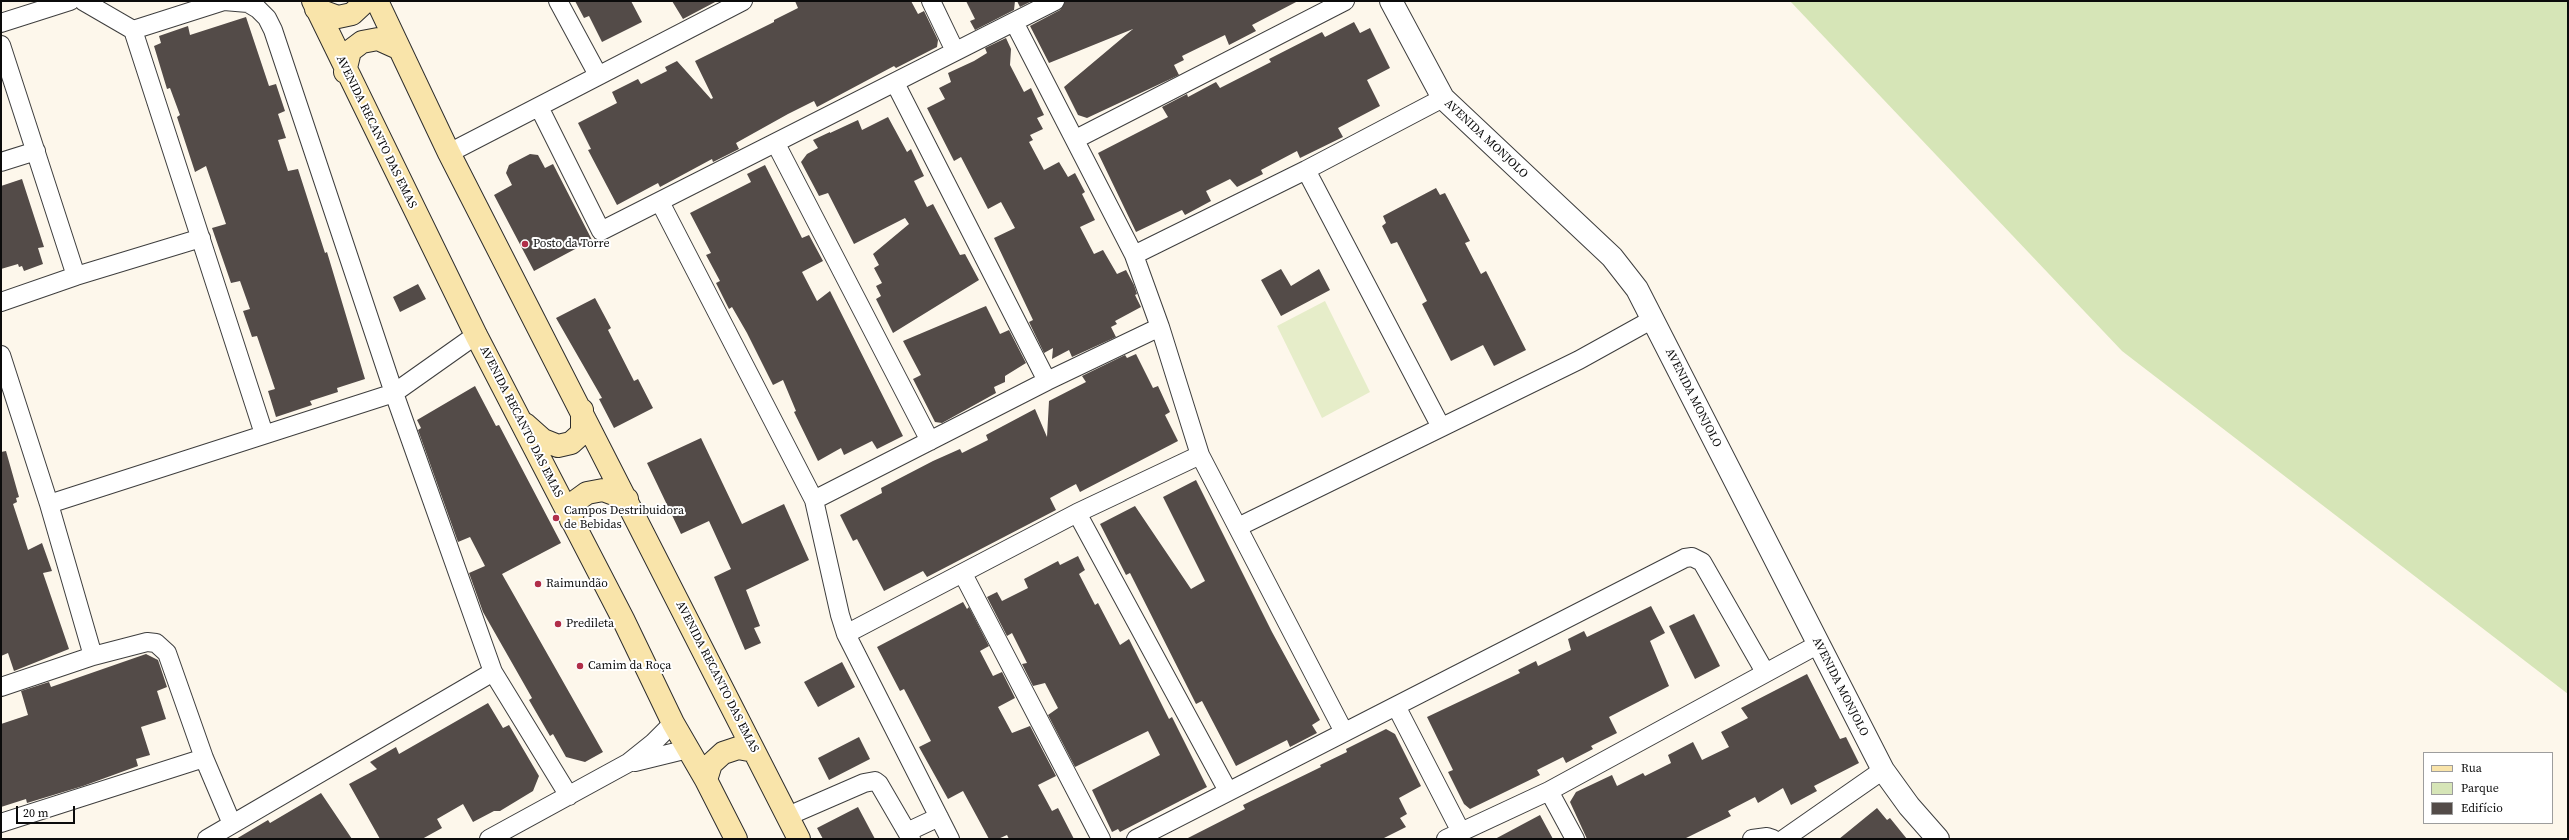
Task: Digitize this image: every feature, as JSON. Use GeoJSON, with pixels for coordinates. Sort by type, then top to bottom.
{"type":"FeatureCollection","features":[{"type":"Feature","properties":{"kind":"main road"},"geometry":{"type":"LineString","coordinates":[[314,5],[338,17],[352,14],[366,1]]}},
{"type":"Feature","properties":{"kind":"main road","name":"AVENIDA RECANTO DAS EMAS"},"geometry":{"type":"LineString","coordinates":[[376,1],[449,152],[800,839]]}},
{"type":"Feature","properties":{"kind":"main road","name":"AVENIDA RECANTO DAS EMAS"},"geometry":{"type":"LineString","coordinates":[[314,5],[345,72],[519,420],[673,723],[706,780],[736,839]]}},
{"type":"Feature","properties":{"kind":"main road"},"geometry":{"type":"LineString","coordinates":[[345,72],[350,51],[362,42],[378,39],[398,48]]}},
{"type":"Feature","properties":{"kind":"main road"},"geometry":{"type":"LineString","coordinates":[[519,420],[543,440],[558,446],[571,443],[582,433],[582,410]]}},
{"type":"Feature","properties":{"kind":"main road"},"geometry":{"type":"LineString","coordinates":[[571,520],[576,501],[587,493],[603,490],[627,499]]}},
{"type":"Feature","properties":{"kind":"main road"},"geometry":{"type":"LineString","coordinates":[[706,780],[711,764],[723,753],[738,748],[754,751]]}},
{"type":"Feature","properties":{"kind":"street"},"geometry":{"type":"LineString","coordinates":[[1,23],[70,1]]}},
{"type":"Feature","properties":{"kind":"street"},"geometry":{"type":"LineString","coordinates":[[83,1],[133,30],[264,434]]}},
{"type":"Feature","properties":{"kind":"street"},"geometry":{"type":"LineString","coordinates":[[133,30],[224,1],[248,3],[258,9],[267,18],[273,30],[394,393],[493,672],[569,796]]}},
{"type":"Feature","properties":{"kind":"street"},"geometry":{"type":"LineString","coordinates":[[558,1],[598,75]]}},
{"type":"Feature","properties":{"kind":"street"},"geometry":{"type":"LineString","coordinates":[[449,152],[743,1]]}},
{"type":"Feature","properties":{"kind":"street"},"geometry":{"type":"LineString","coordinates":[[931,1],[954,51]]}},
{"type":"Feature","properties":{"kind":"street"},"geometry":{"type":"LineString","coordinates":[[539,107],[601,232],[895,83],[954,51],[1055,1]]}},
{"type":"Feature","properties":{"kind":"street"},"geometry":{"type":"LineString","coordinates":[[1076,139],[1322,6],[1345,1]]}},
{"type":"Feature","properties":{"kind":"street","name":"AVENIDA MONJOLO"},"geometry":{"type":"LineString","coordinates":[[1391,1],[1443,98],[1612,257],[1637,289],[1882,770],[1909,806],[1938,839]]}},
{"type":"Feature","properties":{"kind":"street"},"geometry":{"type":"LineString","coordinates":[[1014,22],[1076,139],[1134,255],[1160,327],[1200,455],[1344,732]]}},
{"type":"Feature","properties":{"kind":"street"},"geometry":{"type":"LineString","coordinates":[[1,45],[76,276]]}},
{"type":"Feature","properties":{"kind":"street"},"geometry":{"type":"LineString","coordinates":[[895,83],[1047,381]]}},
{"type":"Feature","properties":{"kind":"street"},"geometry":{"type":"LineString","coordinates":[[1134,255],[1306,170],[1443,98]]}},
{"type":"Feature","properties":{"kind":"street"},"geometry":{"type":"LineString","coordinates":[[776,144],[930,441]]}},
{"type":"Feature","properties":{"kind":"street"},"geometry":{"type":"LineString","coordinates":[[1,162],[36,151]]}},
{"type":"Feature","properties":{"kind":"street"},"geometry":{"type":"LineString","coordinates":[[1306,170],[1441,427]]}},
{"type":"Feature","properties":{"kind":"street"},"geometry":{"type":"LineString","coordinates":[[660,202],[814,500],[840,615],[846,634],[950,839]]}},
{"type":"Feature","properties":{"kind":"street"},"geometry":{"type":"LineString","coordinates":[[1,302],[76,276],[201,238]]}},
{"type":"Feature","properties":{"kind":"street"},"geometry":{"type":"LineString","coordinates":[[1238,528],[1579,360],[1653,319]]}},
{"type":"Feature","properties":{"kind":"street"},"geometry":{"type":"LineString","coordinates":[[814,500],[1047,381],[1160,327]]}},
{"type":"Feature","properties":{"kind":"street"},"geometry":{"type":"LineString","coordinates":[[49,504],[394,393],[476,335]]}},
{"type":"Feature","properties":{"kind":"street"},"geometry":{"type":"LineString","coordinates":[[1,355],[49,504],[93,656]]}},
{"type":"Feature","properties":{"kind":"street"},"geometry":{"type":"LineString","coordinates":[[846,634],[964,574],[1077,513],[1200,455]]}},
{"type":"Feature","properties":{"kind":"street"},"geometry":{"type":"LineString","coordinates":[[1077,513],[1228,791]]}},
{"type":"Feature","properties":{"kind":"street"},"geometry":{"type":"LineString","coordinates":[[1136,839],[1675,562],[1692,557],[1702,562],[1765,672]]}},
{"type":"Feature","properties":{"kind":"street"},"geometry":{"type":"LineString","coordinates":[[964,574],[1101,839]]}},
{"type":"Feature","properties":{"kind":"street"},"geometry":{"type":"LineString","coordinates":[[1,687],[93,656],[147,642],[156,643],[167,653],[204,758],[232,824]]}},
{"type":"Feature","properties":{"kind":"street"},"geometry":{"type":"LineString","coordinates":[[1396,706],[1453,835],[1549,791],[1817,645]]}},
{"type":"Feature","properties":{"kind":"street"},"geometry":{"type":"LineString","coordinates":[[207,839],[493,672]]}},
{"type":"Feature","properties":{"kind":"street"},"geometry":{"type":"LineString","coordinates":[[496,837],[628,763],[653,743],[673,723]]}},
{"type":"Feature","properties":{"kind":"street"},"geometry":{"type":"LineString","coordinates":[[628,763],[688,749]]}},
{"type":"Feature","properties":{"kind":"street"},"geometry":{"type":"LineString","coordinates":[[1,823],[204,758]]}},
{"type":"Feature","properties":{"kind":"street"},"geometry":{"type":"LineString","coordinates":[[1784,839],[1882,770]]}},
{"type":"Feature","properties":{"kind":"street"},"geometry":{"type":"LineString","coordinates":[[788,816],[864,783],[875,781],[879,784],[909,836],[939,817]]}},
{"type":"Feature","properties":{"kind":"street"},"geometry":{"type":"LineString","coordinates":[[1549,791],[1574,839]]}},
{"type":"Feature","properties":{"kind":"street"},"geometry":{"type":"LineString","coordinates":[[1752,839],[1767,837],[1773,839]]}},
{"type":"Feature","properties":{"kind":"green space"},"geometry":{"type":"Polygon","coordinates":[[[1790,1],[2568,1],[2568,694],[2122,351],[1790,1]]]}},
{"type":"Feature","properties":{"kind":"green space"},"geometry":{"type":"Polygon","coordinates":[[[1325,301],[1370,392],[1322,418],[1277,326],[1325,301]]]}},
{"type":"Feature","properties":{"kind":"building"},"geometry":{"type":"Polygon","coordinates":[[[575,1],[631,1],[642,22],[602,42],[589,16],[584,18],[575,1]]]}},
{"type":"Feature","properties":{"kind":"building"},"geometry":{"type":"Polygon","coordinates":[[[672,1],[717,1],[683,19],[672,1]]]}},
{"type":"Feature","properties":{"kind":"building"},"geometry":{"type":"Polygon","coordinates":[[[795,1],[911,1],[918,14],[924,11],[938,40],[937,47],[896,68],[894,66],[817,107],[814,101],[736,143],[739,149],[713,162],[712,159],[660,187],[658,183],[617,205],[588,150],[591,149],[578,123],[617,103],[612,92],[638,79],[641,84],[667,71],[665,67],[677,61],[711,99],[713,98],[695,61],[774,22],[774,20],[798,8],[795,1]]]}},
{"type":"Feature","properties":{"kind":"building"},"geometry":{"type":"Polygon","coordinates":[[[966,1],[1015,1],[1014,10],[975,30],[970,21],[975,19],[966,1]]]}},
{"type":"Feature","properties":{"kind":"building"},"geometry":{"type":"Polygon","coordinates":[[[1017,1],[1032,1],[1020,7],[1017,1]]]}},
{"type":"Feature","properties":{"kind":"building"},"geometry":{"type":"Polygon","coordinates":[[[1065,1],[1298,1],[1252,25],[1256,31],[1229,45],[1225,35],[1182,56],[1184,60],[1174,65],[1179,75],[1087,118],[1078,115],[1064,87],[1133,29],[1049,63],[1030,26],[1060,10],[1065,1]]]}},
{"type":"Feature","properties":{"kind":"building"},"geometry":{"type":"Polygon","coordinates":[[[246,17],[269,86],[276,84],[285,111],[278,114],[286,138],[278,140],[288,171],[298,169],[325,253],[327,252],[365,379],[337,388],[338,392],[310,401],[312,405],[276,417],[268,391],[275,389],[257,336],[252,337],[243,311],[250,309],[240,281],[231,283],[212,228],[226,224],[206,166],[195,172],[177,117],[180,115],[170,88],[167,89],[154,46],[161,43],[159,36],[188,26],[190,35],[246,17]]]}},
{"type":"Feature","properties":{"kind":"building"},"geometry":{"type":"Polygon","coordinates":[[[1354,22],[1360,33],[1370,28],[1390,68],[1367,80],[1380,106],[1338,128],[1343,137],[1300,158],[1297,151],[1261,170],[1263,174],[1237,187],[1230,179],[1206,191],[1211,201],[1185,215],[1182,210],[1136,232],[1098,153],[1168,117],[1162,107],[1187,94],[1188,97],[1216,82],[1220,88],[1271,62],[1269,59],[1322,32],[1325,37],[1354,22]]]}},
{"type":"Feature","properties":{"kind":"building"},"geometry":{"type":"Polygon","coordinates":[[[1006,38],[1011,49],[1010,65],[1024,92],[1031,88],[1044,115],[1037,118],[1043,129],[1030,135],[1033,140],[1029,142],[1044,170],[1059,162],[1068,177],[1075,173],[1085,192],[1082,194],[1095,220],[1080,227],[1094,254],[1103,250],[1117,274],[1126,270],[1134,285],[1137,294],[1135,295],[1141,307],[1115,321],[1117,324],[1111,327],[1116,337],[1072,357],[1069,350],[1052,359],[1053,348],[1044,353],[1029,322],[1033,320],[994,238],[1015,228],[1001,202],[988,209],[961,157],[954,161],[927,108],[945,99],[939,88],[951,82],[948,73],[974,61],[987,53],[985,48],[1006,38]]]}},
{"type":"Feature","properties":{"kind":"building"},"geometry":{"type":"Polygon","coordinates":[[[888,117],[907,152],[911,149],[924,176],[914,181],[927,207],[933,204],[960,255],[965,254],[979,280],[893,333],[876,299],[881,296],[876,286],[882,283],[874,268],[879,265],[873,254],[909,224],[905,218],[854,244],[828,193],[819,196],[801,162],[807,154],[818,148],[813,140],[858,120],[862,130],[888,117]]]}},
{"type":"Feature","properties":{"kind":"building"},"geometry":{"type":"Polygon","coordinates":[[[530,154],[538,155],[545,168],[553,164],[592,240],[534,271],[494,195],[512,185],[506,173],[509,165],[530,154]]]}},
{"type":"Feature","properties":{"kind":"building"},"geometry":{"type":"Polygon","coordinates":[[[765,165],[802,238],[809,235],[823,261],[802,272],[817,301],[830,291],[903,436],[877,449],[872,441],[844,455],[841,448],[818,461],[794,412],[796,411],[783,380],[773,385],[747,333],[732,307],[729,309],[716,283],[720,281],[706,255],[711,253],[690,213],[751,182],[747,174],[765,165]]]}},
{"type":"Feature","properties":{"kind":"building"},"geometry":{"type":"Polygon","coordinates":[[[22,179],[44,247],[38,248],[43,264],[24,271],[22,266],[19,267],[18,264],[1,269],[1,186],[22,179]]]}},
{"type":"Feature","properties":{"kind":"building"},"geometry":{"type":"Polygon","coordinates":[[[1436,188],[1440,195],[1445,193],[1470,241],[1465,243],[1481,274],[1486,271],[1526,350],[1494,366],[1483,345],[1451,361],[1422,304],[1427,301],[1397,242],[1391,244],[1382,226],[1386,223],[1383,216],[1436,188]]]}},
{"type":"Feature","properties":{"kind":"building"},"geometry":{"type":"Polygon","coordinates":[[[1281,269],[1291,286],[1319,269],[1330,290],[1281,316],[1261,280],[1281,269]]]}},
{"type":"Feature","properties":{"kind":"building"},"geometry":{"type":"Polygon","coordinates":[[[418,284],[426,299],[400,312],[393,297],[418,284]]]}},
{"type":"Feature","properties":{"kind":"building"},"geometry":{"type":"Polygon","coordinates":[[[595,298],[611,328],[608,330],[634,381],[638,379],[653,408],[614,428],[599,399],[602,398],[556,318],[595,298]]]}},
{"type":"Feature","properties":{"kind":"building"},"geometry":{"type":"Polygon","coordinates":[[[986,306],[1000,334],[1009,330],[1026,363],[1005,376],[1005,382],[994,387],[996,393],[942,423],[935,422],[913,379],[921,375],[903,341],[986,306]]]}},
{"type":"Feature","properties":{"kind":"building"},"geometry":{"type":"Polygon","coordinates":[[[1136,354],[1153,388],[1158,386],[1170,412],[1165,415],[1178,441],[1080,492],[1076,484],[1050,498],[1056,510],[927,577],[923,571],[884,591],[857,539],[853,541],[840,515],[882,493],[881,488],[933,461],[960,449],[962,453],[988,440],[986,435],[1035,409],[1047,437],[1049,401],[1086,382],[1082,376],[1125,355],[1127,358],[1136,354]]]}},
{"type":"Feature","properties":{"kind":"building"},"geometry":{"type":"Polygon","coordinates":[[[475,386],[496,426],[499,425],[561,543],[502,574],[603,752],[585,762],[566,757],[553,734],[550,736],[529,700],[532,698],[483,612],[469,573],[485,566],[470,537],[458,542],[418,430],[421,428],[417,420],[475,386]]]}},
{"type":"Feature","properties":{"kind":"building"},"geometry":{"type":"Polygon","coordinates":[[[701,438],[742,524],[784,504],[809,560],[746,590],[760,626],[754,628],[761,643],[745,650],[714,577],[731,569],[709,521],[681,534],[647,463],[701,438]]]}},
{"type":"Feature","properties":{"kind":"building"},"geometry":{"type":"Polygon","coordinates":[[[6,451],[19,497],[16,498],[17,502],[13,504],[28,550],[42,543],[52,571],[43,573],[69,649],[14,671],[8,653],[1,656],[1,452],[6,451]]]}},
{"type":"Feature","properties":{"kind":"building"},"geometry":{"type":"Polygon","coordinates":[[[1196,480],[1272,632],[1320,720],[1312,725],[1317,733],[1290,747],[1287,740],[1236,766],[1202,701],[1196,704],[1130,573],[1126,575],[1100,524],[1135,506],[1191,589],[1205,581],[1163,497],[1196,480]]]}},
{"type":"Feature","properties":{"kind":"building"},"geometry":{"type":"Polygon","coordinates":[[[1078,556],[1085,570],[1079,574],[1095,605],[1098,603],[1120,645],[1129,639],[1169,719],[1172,717],[1207,787],[1120,832],[1118,829],[1112,832],[1092,790],[1160,755],[1148,731],[1075,767],[1048,715],[1058,708],[1045,683],[1033,686],[1022,664],[1027,663],[1012,633],[1007,636],[987,597],[997,592],[1002,601],[1028,588],[1024,579],[1058,561],[1060,565],[1078,556]]]}},
{"type":"Feature","properties":{"kind":"building"},"geometry":{"type":"Polygon","coordinates":[[[963,602],[967,609],[969,607],[989,646],[980,651],[993,676],[1002,672],[1015,698],[998,707],[1012,733],[1030,726],[1056,776],[1038,785],[1052,811],[1058,808],[1074,839],[1009,839],[1007,835],[998,839],[989,839],[963,791],[948,799],[919,747],[931,741],[904,689],[900,691],[877,647],[963,602]]]}},
{"type":"Feature","properties":{"kind":"building"},"geometry":{"type":"Polygon","coordinates":[[[1651,606],[1665,633],[1650,641],[1669,686],[1609,717],[1617,733],[1591,746],[1593,749],[1566,763],[1563,757],[1537,770],[1540,775],[1470,809],[1464,804],[1448,772],[1453,770],[1427,717],[1520,673],[1518,670],[1536,661],[1538,666],[1571,650],[1568,639],[1584,631],[1587,637],[1651,606]]]}},
{"type":"Feature","properties":{"kind":"building"},"geometry":{"type":"Polygon","coordinates":[[[1694,614],[1720,666],[1695,679],[1669,626],[1694,614]]]}},
{"type":"Feature","properties":{"kind":"building"},"geometry":{"type":"Polygon","coordinates":[[[146,654],[158,660],[167,687],[157,691],[166,719],[141,727],[150,755],[136,759],[138,766],[83,786],[27,803],[26,799],[1,807],[1,724],[28,715],[21,691],[49,682],[51,687],[146,654]]]}},
{"type":"Feature","properties":{"kind":"building"},"geometry":{"type":"Polygon","coordinates":[[[842,662],[855,687],[818,707],[804,682],[842,662]]]}},
{"type":"Feature","properties":{"kind":"building"},"geometry":{"type":"Polygon","coordinates":[[[1807,674],[1840,739],[1846,737],[1859,763],[1814,786],[1817,791],[1791,805],[1783,788],[1758,803],[1755,797],[1728,811],[1731,816],[1684,839],[1587,839],[1570,802],[1576,792],[1612,775],[1617,786],[1643,773],[1645,776],[1671,763],[1668,755],[1693,742],[1702,760],[1729,747],[1721,732],[1748,718],[1741,708],[1807,674]]]}},
{"type":"Feature","properties":{"kind":"building"},"geometry":{"type":"Polygon","coordinates":[[[488,703],[503,728],[509,725],[539,776],[533,791],[500,811],[494,811],[473,822],[463,804],[437,819],[442,828],[422,839],[380,839],[349,784],[377,769],[370,762],[396,747],[399,754],[488,703]]]}},
{"type":"Feature","properties":{"kind":"building"},"geometry":{"type":"Polygon","coordinates":[[[1386,729],[1395,734],[1421,786],[1399,798],[1407,814],[1400,818],[1406,827],[1382,839],[1186,839],[1245,809],[1243,805],[1321,767],[1320,765],[1347,752],[1346,749],[1386,729]]]}},
{"type":"Feature","properties":{"kind":"building"},"geometry":{"type":"Polygon","coordinates":[[[859,737],[870,759],[829,780],[818,758],[859,737]]]}},
{"type":"Feature","properties":{"kind":"building"},"geometry":{"type":"Polygon","coordinates":[[[321,793],[352,839],[236,839],[268,820],[270,823],[321,793]]]}},
{"type":"Feature","properties":{"kind":"building"},"geometry":{"type":"Polygon","coordinates":[[[858,807],[875,839],[823,839],[817,828],[858,807]]]}},
{"type":"Feature","properties":{"kind":"building"},"geometry":{"type":"Polygon","coordinates":[[[1877,808],[1887,820],[1890,818],[1907,839],[1839,839],[1877,808]]]}},
{"type":"Feature","properties":{"kind":"building"},"geometry":{"type":"Polygon","coordinates":[[[1540,815],[1553,839],[1495,839],[1540,815]]]}},
{"type":"Feature","properties":{"kind":"place","name":"Posto da Torre"},"geometry":{"type":"Point","coordinates":[525,244]}},
{"type":"Feature","properties":{"kind":"place","name":"Campos Destribuidora de Bebidas"},"geometry":{"type":"Point","coordinates":[556,518]}},
{"type":"Feature","properties":{"kind":"place","name":"Raimundão"},"geometry":{"type":"Point","coordinates":[538,584]}},
{"type":"Feature","properties":{"kind":"place","name":"Predileta"},"geometry":{"type":"Point","coordinates":[558,624]}},
{"type":"Feature","properties":{"kind":"place","name":"Camim da Roça"},"geometry":{"type":"Point","coordinates":[580,666]}}]}
